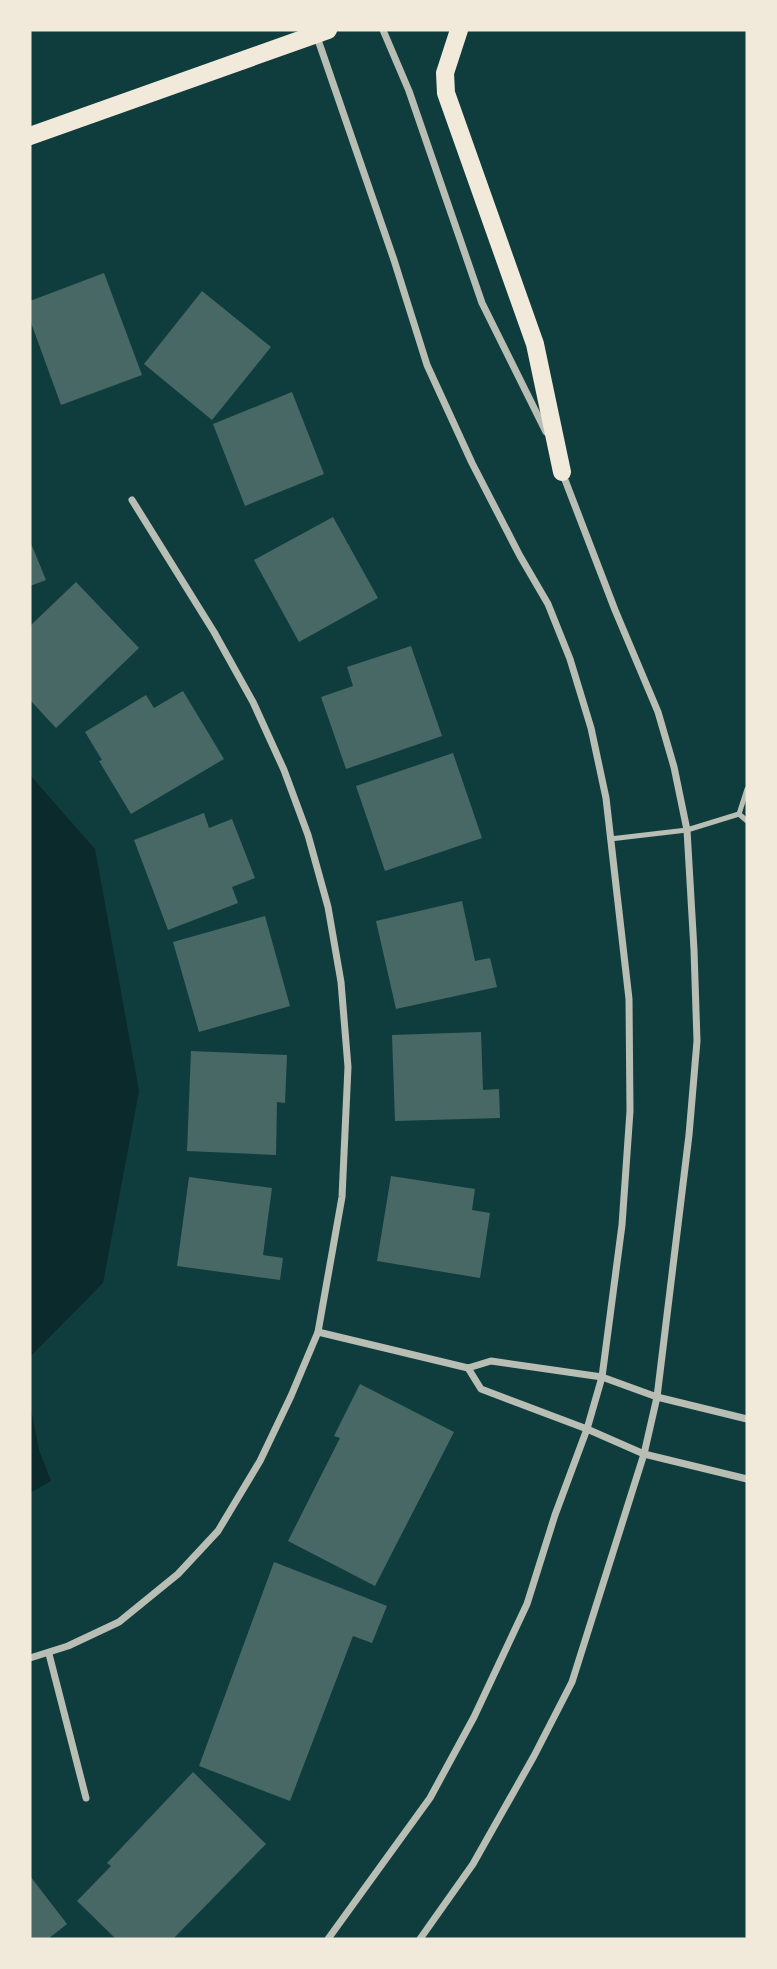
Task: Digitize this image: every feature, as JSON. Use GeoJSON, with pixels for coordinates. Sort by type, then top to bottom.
{"type":"FeatureCollection","features":[{"type":"Feature","properties":{"kind":"main road"},"geometry":{"type":"LineString","coordinates":[[459,30],[445,73],[446,93],[535,344],[562,472]]}},
{"type":"Feature","properties":{"kind":"main road"},"geometry":{"type":"LineString","coordinates":[[30,136],[320,32]]}},
{"type":"Feature","properties":{"kind":"street"},"geometry":{"type":"LineString","coordinates":[[383,30],[409,91],[482,303],[543,425],[658,712],[674,767],[687,830],[696,1041],[690,1135],[657,1397],[644,1454],[572,1682],[474,1864],[420,1939]]}},
{"type":"Feature","properties":{"kind":"street"},"geometry":{"type":"LineString","coordinates":[[320,32],[427,365],[472,463],[548,604],[570,659],[591,728],[606,798],[629,999],[630,1111],[622,1225],[602,1377],[527,1604],[474,1717],[430,1798],[328,1939]]}},
{"type":"Feature","properties":{"kind":"street"},"geometry":{"type":"LineString","coordinates":[[30,1658],[49,1654],[119,1622],[178,1574],[218,1531],[260,1461],[318,1332],[342,1197],[348,1067],[341,982],[328,907],[308,835],[284,770],[253,702],[215,632],[132,500]]}},
{"type":"Feature","properties":{"kind":"street"},"geometry":{"type":"LineString","coordinates":[[318,1332],[468,1368],[491,1361],[602,1377],[657,1397],[747,1419]]}},
{"type":"Feature","properties":{"kind":"street"},"geometry":{"type":"LineString","coordinates":[[468,1368],[481,1389],[587,1429],[644,1454],[747,1479]]}},
{"type":"Feature","properties":{"kind":"street"},"geometry":{"type":"LineString","coordinates":[[49,1654],[86,1798]]}},
{"type":"Feature","properties":{"kind":"lane"},"geometry":{"type":"LineString","coordinates":[[738,814],[747,789]]}},
{"type":"Feature","properties":{"kind":"lane"},"geometry":{"type":"LineString","coordinates":[[610,839],[687,830],[738,814]]}},
{"type":"Feature","properties":{"kind":"lane"},"geometry":{"type":"LineString","coordinates":[[738,814],[747,821]]}},
{"type":"Feature","properties":{"kind":"water"},"geometry":{"type":"Polygon","coordinates":[[[30,775],[95,849],[139,1091],[103,1283],[30,1357],[30,775]]]}},
{"type":"Feature","properties":{"kind":"water"},"geometry":{"type":"Polygon","coordinates":[[[30,1404],[39,1450],[51,1481],[30,1493],[30,1404]]]}},
{"type":"Feature","properties":{"kind":"building"},"geometry":{"type":"Polygon","coordinates":[[[104,273],[142,375],[61,405],[30,320],[30,301],[104,273]]]}},
{"type":"Feature","properties":{"kind":"building"},"geometry":{"type":"Polygon","coordinates":[[[202,291],[271,347],[212,420],[144,364],[202,291]]]}},
{"type":"Feature","properties":{"kind":"building"},"geometry":{"type":"Polygon","coordinates":[[[292,392],[324,474],[245,506],[213,424],[292,392]]]}},
{"type":"Feature","properties":{"kind":"building"},"geometry":{"type":"Polygon","coordinates":[[[333,517],[378,598],[299,642],[254,560],[333,517]]]}},
{"type":"Feature","properties":{"kind":"building"},"geometry":{"type":"Polygon","coordinates":[[[30,541],[46,580],[30,586],[30,541]]]}},
{"type":"Feature","properties":{"kind":"building"},"geometry":{"type":"Polygon","coordinates":[[[76,582],[139,648],[56,728],[30,700],[30,626],[76,582]]]}},
{"type":"Feature","properties":{"kind":"building"},"geometry":{"type":"Polygon","coordinates":[[[411,646],[442,736],[346,769],[321,697],[353,686],[347,667],[411,646]]]}},
{"type":"Feature","properties":{"kind":"building"},"geometry":{"type":"Polygon","coordinates":[[[183,691],[224,759],[131,814],[85,732],[146,695],[154,708],[183,691]]]}},
{"type":"Feature","properties":{"kind":"building"},"geometry":{"type":"Polygon","coordinates":[[[453,753],[482,838],[385,871],[356,786],[453,753]]]}},
{"type":"Feature","properties":{"kind":"building"},"geometry":{"type":"Polygon","coordinates":[[[204,813],[209,828],[232,819],[255,878],[232,887],[238,903],[168,930],[134,840],[204,813]]]}},
{"type":"Feature","properties":{"kind":"building"},"geometry":{"type":"Polygon","coordinates":[[[462,901],[475,961],[490,958],[497,987],[396,1009],[376,921],[462,901]]]}},
{"type":"Feature","properties":{"kind":"building"},"geometry":{"type":"Polygon","coordinates":[[[265,916],[290,1006],[199,1032],[173,942],[265,916]]]}},
{"type":"Feature","properties":{"kind":"building"},"geometry":{"type":"Polygon","coordinates":[[[481,1032],[483,1090],[499,1089],[500,1118],[395,1121],[392,1035],[481,1032]]]}},
{"type":"Feature","properties":{"kind":"building"},"geometry":{"type":"Polygon","coordinates":[[[191,1051],[287,1055],[285,1103],[277,1102],[276,1155],[187,1151],[191,1051]]]}},
{"type":"Feature","properties":{"kind":"building"},"geometry":{"type":"Polygon","coordinates":[[[391,1176],[475,1189],[472,1210],[490,1213],[480,1278],[377,1261],[391,1176]]]}},
{"type":"Feature","properties":{"kind":"building"},"geometry":{"type":"Polygon","coordinates":[[[189,1177],[272,1188],[263,1255],[283,1258],[280,1280],[177,1266],[189,1177]]]}},
{"type":"Feature","properties":{"kind":"building"},"geometry":{"type":"Polygon","coordinates":[[[360,1384],[454,1432],[375,1586],[288,1541],[340,1438],[334,1436],[360,1384]]]}},
{"type":"Feature","properties":{"kind":"building"},"geometry":{"type":"Polygon","coordinates":[[[274,1562],[387,1606],[372,1643],[353,1636],[290,1801],[199,1766],[274,1562]]]}},
{"type":"Feature","properties":{"kind":"building"},"geometry":{"type":"Polygon","coordinates":[[[193,1772],[266,1844],[173,1939],[116,1939],[77,1901],[111,1866],[107,1863],[193,1772]]]}},
{"type":"Feature","properties":{"kind":"building"},"geometry":{"type":"Polygon","coordinates":[[[30,1876],[67,1924],[48,1939],[30,1939],[30,1876]]]}}]}
